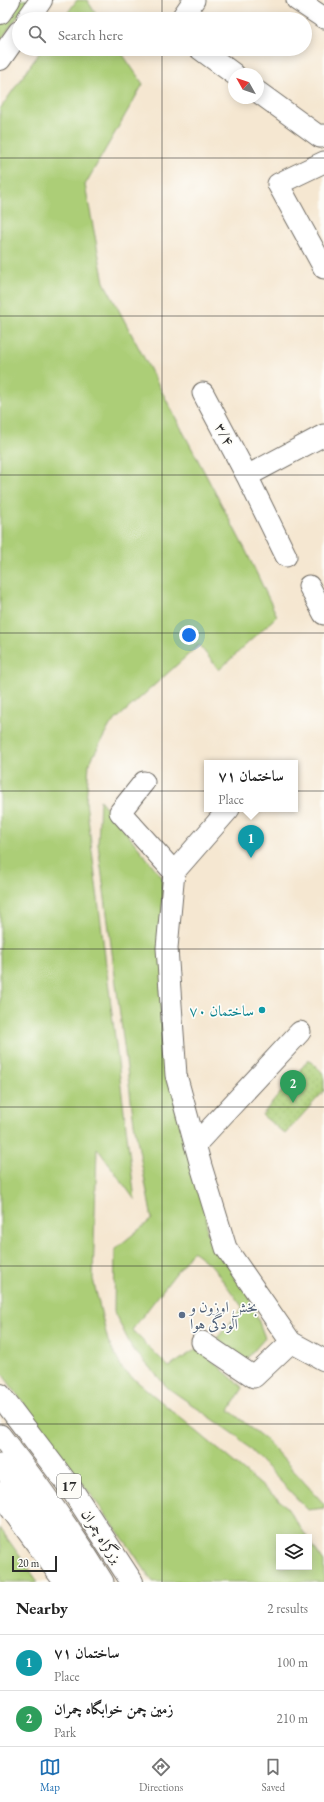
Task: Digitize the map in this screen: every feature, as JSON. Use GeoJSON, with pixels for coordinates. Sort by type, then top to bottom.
{"type":"FeatureCollection","features":[{"type":"Feature","properties":{"kind":"highway"},"geometry":{"type":"LineString","coordinates":[[0,14],[9,0]]}},
{"type":"Feature","properties":{"kind":"highway"},"geometry":{"type":"LineString","coordinates":[[33,12],[41,0]]}},
{"type":"Feature","properties":{"kind":"highway"},"geometry":{"type":"LineString","coordinates":[[0,59],[12,42]]}},
{"type":"Feature","properties":{"kind":"highway","name":"بزرگراه چمران"},"geometry":{"type":"LineString","coordinates":[[0,1395],[72,1490],[132,1582]]}},
{"type":"Feature","properties":{"kind":"highway"},"geometry":{"type":"LineString","coordinates":[[0,1493],[65,1582]]}},
{"type":"Feature","properties":{"kind":"street"},"geometry":{"type":"LineString","coordinates":[[186,12],[194,0]]}},
{"type":"Feature","properties":{"kind":"street"},"geometry":{"type":"LineString","coordinates":[[297,0],[324,18]]}},
{"type":"Feature","properties":{"kind":"street"},"geometry":{"type":"LineString","coordinates":[[210,56],[228,70]]}},
{"type":"Feature","properties":{"kind":"street"},"geometry":{"type":"LineString","coordinates":[[264,96],[320,137],[324,135]]}},
{"type":"Feature","properties":{"kind":"street"},"geometry":{"type":"LineString","coordinates":[[324,162],[278,184],[324,268]]}},
{"type":"Feature","properties":{"kind":"street","name":"۳/۴"},"geometry":{"type":"LineString","coordinates":[[202,393],[247,476],[286,556]]}},
{"type":"Feature","properties":{"kind":"street"},"geometry":{"type":"LineString","coordinates":[[247,476],[324,435]]}},
{"type":"Feature","properties":{"kind":"street"},"geometry":{"type":"LineString","coordinates":[[308,586],[324,614]]}},
{"type":"Feature","properties":{"kind":"street"},"geometry":{"type":"LineString","coordinates":[[144,782],[120,812],[174,872]]}},
{"type":"Feature","properties":{"kind":"street"},"geometry":{"type":"LineString","coordinates":[[226,812],[174,872],[167,948],[176,1075],[226,1248],[291,1342],[324,1360]]}},
{"type":"Feature","properties":{"kind":"street"},"geometry":{"type":"LineString","coordinates":[[195,1145],[300,1032]]}},
{"type":"Feature","properties":{"kind":"street"},"geometry":{"type":"LineString","coordinates":[[202,1342],[254,1377],[291,1342]]}},
{"type":"Feature","properties":{"kind":"street"},"geometry":{"type":"LineString","coordinates":[[0,1435],[89,1558],[103,1582]]}},
{"type":"Feature","properties":{"kind":"street"},"geometry":{"type":"LineString","coordinates":[[0,1464],[44,1524],[82,1582]]}},
{"type":"Feature","properties":{"kind":"green space"},"geometry":{"type":"Polygon","coordinates":[[[19,0],[30,0],[21,12],[12,12],[12,25],[0,41],[0,25],[19,0]]]}},
{"type":"Feature","properties":{"kind":"green space"},"geometry":{"type":"Polygon","coordinates":[[[77,0],[87,0],[95,12],[68,12],[77,0]]]}},
{"type":"Feature","properties":{"kind":"green space"},"geometry":{"type":"Polygon","coordinates":[[[37,56],[124,56],[143,84],[85,185],[104,282],[245,549],[277,616],[219,670],[199,645],[110,725],[89,764],[86,802],[135,1200],[97,1148],[93,1279],[108,1341],[122,1369],[285,1505],[305,1534],[276,1534],[276,1570],[312,1570],[312,1544],[324,1562],[324,1582],[153,1582],[130,1548],[0,1371],[0,109],[37,56]]]}},
{"type":"Feature","properties":{"kind":"green space"},"geometry":{"type":"Polygon","coordinates":[[[100,800],[162,877],[165,1044],[205,1196],[207,1233],[247,1290],[265,1338],[245,1361],[217,1338],[243,1308],[213,1267],[193,1251],[132,1330],[169,1367],[198,1348],[243,1388],[229,1410],[265,1439],[324,1504],[324,1508],[308,1510],[237,1436],[168,1388],[132,1348],[114,1312],[115,1249],[152,1219],[134,1123],[98,844],[100,800]]]}},
{"type":"Feature","properties":{"kind":"green space"},"geometry":{"type":"Polygon","coordinates":[[[309,1059],[324,1074],[324,1091],[285,1134],[262,1115],[309,1059]]]}},
{"type":"Feature","properties":{"kind":"green space"},"geometry":{"type":"Polygon","coordinates":[[[0,1528],[38,1582],[0,1582],[0,1528]]]}},
{"type":"Feature","properties":{"kind":"place","name":"ساختمان ۷۱"},"geometry":{"type":"Point","coordinates":[251,858]}},
{"type":"Feature","properties":{"kind":"place","name":"ساختمان ۷۰"},"geometry":{"type":"Point","coordinates":[262,1010]}},
{"type":"Feature","properties":{"kind":"place","name":"زمین چمن خوابگاه چمران"},"geometry":{"type":"Point","coordinates":[293,1103]}},
{"type":"Feature","properties":{"kind":"place","name":"بخش اوزون و آلودگی هوا"},"geometry":{"type":"Point","coordinates":[182,1315]}}]}
